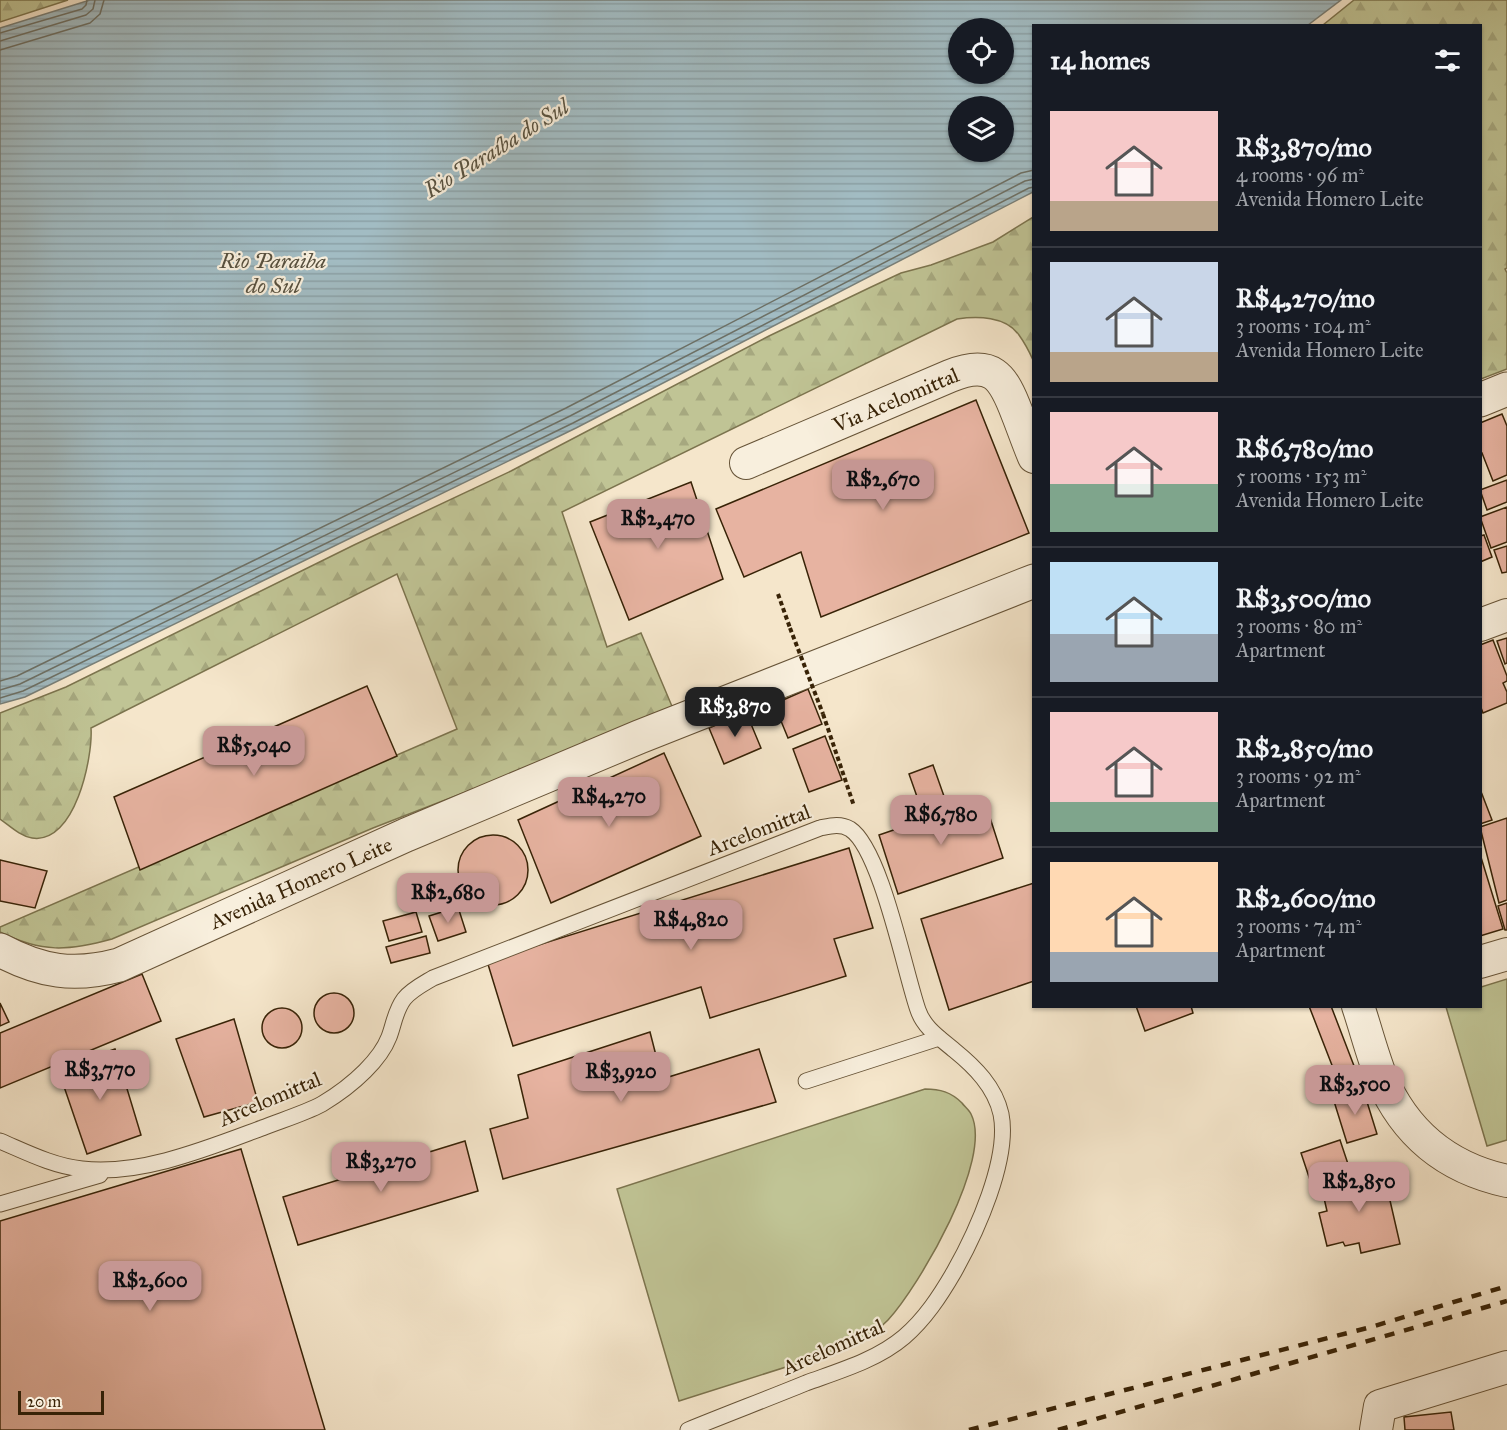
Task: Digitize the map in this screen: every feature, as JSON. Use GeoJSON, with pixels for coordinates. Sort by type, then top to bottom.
{"type":"FeatureCollection","features":[{"type":"Feature","properties":{"kind":"street","name":"Via Acelomittal"},"geometry":{"type":"LineString","coordinates":[[746,463],[950,376],[970,370],[995,374],[1005,385],[1032,452]]}},
{"type":"Feature","properties":{"kind":"street"},"geometry":{"type":"LineString","coordinates":[[1482,399],[1507,389]]}},
{"type":"Feature","properties":{"kind":"street","name":"Avenida Homero Leite"},"geometry":{"type":"LineString","coordinates":[[0,950],[37,966],[61,971],[87,972],[119,965],[406,836],[639,737],[1032,582]]}},
{"type":"Feature","properties":{"kind":"street"},"geometry":{"type":"LineString","coordinates":[[1482,624],[1507,615]]}},
{"type":"Feature","properties":{"kind":"street"},"geometry":{"type":"LineString","coordinates":[[1482,961],[1507,954]]}},
{"type":"Feature","properties":{"kind":"street"},"geometry":{"type":"LineString","coordinates":[[1359,1008],[1381,1077],[1397,1107],[1416,1133],[1452,1161],[1478,1174],[1507,1181]]}},
{"type":"Feature","properties":{"kind":"street"},"geometry":{"type":"LineString","coordinates":[[1376,1430],[1380,1407],[1507,1367]]}},
{"type":"Feature","properties":{"kind":"lane","name":"Arcelomittal"},"geometry":{"type":"LineString","coordinates":[[0,1141],[40,1158],[80,1169],[115,1170],[152,1164],[223,1143],[322,1104],[352,1083],[374,1061],[388,1039],[395,1015],[404,999],[433,978],[828,826],[842,826],[852,830],[874,864],[897,933],[918,1010],[925,1024],[978,1071],[993,1091],[1000,1113],[1002,1137],[997,1164],[981,1216],[953,1273],[932,1307],[902,1338],[865,1360],[688,1430]]}},
{"type":"Feature","properties":{"kind":"lane"},"geometry":{"type":"LineString","coordinates":[[806,1081],[939,1038]]}},
{"type":"Feature","properties":{"kind":"lane"},"geometry":{"type":"LineString","coordinates":[[0,1204],[115,1170]]}},
{"type":"Feature","properties":{"kind":"path"},"geometry":{"type":"LineString","coordinates":[[778,594],[856,810]]}},
{"type":"Feature","properties":{"kind":"green space"},"geometry":{"type":"Polygon","coordinates":[[[0,0],[68,0],[0,22],[0,0]]]}},
{"type":"Feature","properties":{"kind":"green space"},"geometry":{"type":"Polygon","coordinates":[[[1354,0],[1507,0],[1507,268],[1505,269],[1507,273],[1507,369],[1482,379],[1482,24],[1324,24],[1354,0]]]}},
{"type":"Feature","properties":{"kind":"green space"},"geometry":{"type":"Polygon","coordinates":[[[1032,218],[1032,358],[1019,335],[1007,324],[982,318],[957,319],[562,512],[607,647],[641,633],[674,711],[373,828],[112,939],[82,946],[55,948],[29,944],[0,932],[0,927],[457,729],[397,574],[91,728],[89,758],[78,796],[70,814],[60,828],[47,836],[28,837],[0,819],[0,713],[66,687],[354,545],[511,471],[769,336],[901,273],[931,265],[993,242],[1032,218]]]}},
{"type":"Feature","properties":{"kind":"green space"},"geometry":{"type":"Polygon","coordinates":[[[1507,979],[1507,1140],[1487,1146],[1446,1008],[1482,1008],[1482,987],[1507,979]]]}},
{"type":"Feature","properties":{"kind":"green space"},"geometry":{"type":"Polygon","coordinates":[[[925,1089],[954,1096],[971,1114],[975,1134],[972,1160],[963,1190],[934,1252],[888,1320],[863,1339],[846,1348],[679,1401],[617,1189],[925,1089]]]}},
{"type":"Feature","properties":{"kind":"water","name":"Rio Paraiba do Sul"},"geometry":{"type":"Polygon","coordinates":[[[90,0],[1341,0],[1309,24],[1032,24],[1032,193],[576,428],[25,697],[0,704],[0,28],[90,0]]]}},
{"type":"Feature","properties":{"kind":"building"},"geometry":{"type":"Polygon","coordinates":[[[976,400],[1029,533],[821,617],[801,552],[744,577],[716,509],[976,400]]]}},
{"type":"Feature","properties":{"kind":"building"},"geometry":{"type":"Polygon","coordinates":[[[1502,414],[1507,426],[1507,475],[1493,481],[1482,453],[1482,422],[1502,414]]]}},
{"type":"Feature","properties":{"kind":"building"},"geometry":{"type":"Polygon","coordinates":[[[1507,480],[1507,502],[1487,510],[1482,489],[1507,480]]]}},
{"type":"Feature","properties":{"kind":"building"},"geometry":{"type":"Polygon","coordinates":[[[691,482],[723,579],[629,620],[590,522],[691,482]]]}},
{"type":"Feature","properties":{"kind":"building"},"geometry":{"type":"Polygon","coordinates":[[[1507,507],[1507,542],[1491,548],[1482,516],[1507,507]]]}},
{"type":"Feature","properties":{"kind":"building"},"geometry":{"type":"Polygon","coordinates":[[[1484,535],[1492,557],[1482,561],[1482,536],[1484,535]]]}},
{"type":"Feature","properties":{"kind":"building"},"geometry":{"type":"Polygon","coordinates":[[[1507,546],[1507,572],[1502,573],[1494,550],[1507,546]]]}},
{"type":"Feature","properties":{"kind":"building"},"geometry":{"type":"Polygon","coordinates":[[[1507,638],[1507,663],[1505,664],[1497,641],[1507,638]]]}},
{"type":"Feature","properties":{"kind":"building"},"geometry":{"type":"Polygon","coordinates":[[[1493,640],[1507,676],[1507,681],[1503,683],[1507,692],[1507,703],[1483,713],[1482,710],[1482,644],[1493,640]]]}},
{"type":"Feature","properties":{"kind":"building"},"geometry":{"type":"Polygon","coordinates":[[[367,686],[397,756],[140,870],[114,797],[367,686]]]}},
{"type":"Feature","properties":{"kind":"building"},"geometry":{"type":"Polygon","coordinates":[[[808,689],[822,724],[788,738],[774,704],[808,689]]]}},
{"type":"Feature","properties":{"kind":"building"},"geometry":{"type":"Polygon","coordinates":[[[746,712],[761,748],[724,764],[709,728],[746,712]]]}},
{"type":"Feature","properties":{"kind":"building"},"geometry":{"type":"Polygon","coordinates":[[[825,736],[842,780],[809,792],[793,749],[825,736]]]}},
{"type":"Feature","properties":{"kind":"building"},"geometry":{"type":"Polygon","coordinates":[[[664,753],[701,836],[551,903],[518,820],[664,753]]]}},
{"type":"Feature","properties":{"kind":"building"},"geometry":{"type":"Polygon","coordinates":[[[933,765],[945,799],[921,808],[909,774],[933,765]]]}},
{"type":"Feature","properties":{"kind":"building"},"geometry":{"type":"Polygon","coordinates":[[[1482,794],[1492,820],[1482,823],[1482,794]]]}},
{"type":"Feature","properties":{"kind":"building"},"geometry":{"type":"Polygon","coordinates":[[[984,799],[1003,858],[898,894],[879,835],[984,799]]]}},
{"type":"Feature","properties":{"kind":"building"},"geometry":{"type":"Polygon","coordinates":[[[1507,818],[1507,900],[1499,903],[1482,835],[1482,826],[1507,818]]]}},
{"type":"Feature","properties":{"kind":"building"},"geometry":{"type":"Polygon","coordinates":[[[493,835],[506,838],[518,845],[525,857],[528,870],[525,883],[518,895],[506,902],[493,905],[480,902],[468,895],[461,883],[458,870],[461,857],[468,845],[480,838],[493,835]]]}},
{"type":"Feature","properties":{"kind":"building"},"geometry":{"type":"Polygon","coordinates":[[[849,848],[873,928],[834,939],[846,976],[710,1018],[701,987],[513,1046],[487,961],[849,848]]]}},
{"type":"Feature","properties":{"kind":"building"},"geometry":{"type":"Polygon","coordinates":[[[0,860],[47,871],[35,908],[0,901],[0,860]]]}},
{"type":"Feature","properties":{"kind":"building"},"geometry":{"type":"Polygon","coordinates":[[[1482,861],[1503,929],[1482,935],[1482,861]]]}},
{"type":"Feature","properties":{"kind":"building"},"geometry":{"type":"Polygon","coordinates":[[[1032,884],[1032,982],[949,1010],[921,919],[1032,884]]]}},
{"type":"Feature","properties":{"kind":"building"},"geometry":{"type":"Polygon","coordinates":[[[1507,903],[1507,930],[1505,930],[1498,906],[1507,903]]]}},
{"type":"Feature","properties":{"kind":"building"},"geometry":{"type":"Polygon","coordinates":[[[458,907],[466,932],[438,941],[429,916],[458,907]]]}},
{"type":"Feature","properties":{"kind":"building"},"geometry":{"type":"Polygon","coordinates":[[[416,912],[422,932],[389,941],[383,921],[416,912]]]}},
{"type":"Feature","properties":{"kind":"building"},"geometry":{"type":"Polygon","coordinates":[[[426,936],[430,953],[391,963],[386,947],[426,936]]]}},
{"type":"Feature","properties":{"kind":"building"},"geometry":{"type":"Polygon","coordinates":[[[142,974],[161,1021],[0,1088],[0,1033],[142,974]]]}},
{"type":"Feature","properties":{"kind":"building"},"geometry":{"type":"Polygon","coordinates":[[[334,993],[342,994],[348,999],[353,1005],[353,1021],[348,1027],[342,1032],[334,1033],[326,1032],[320,1027],[315,1021],[314,1013],[315,1005],[320,999],[326,994],[334,993]]]}},
{"type":"Feature","properties":{"kind":"building"},"geometry":{"type":"Polygon","coordinates":[[[0,1003],[9,1022],[0,1026],[0,1003]]]}},
{"type":"Feature","properties":{"kind":"building"},"geometry":{"type":"Polygon","coordinates":[[[282,1008],[296,1014],[302,1028],[296,1042],[282,1048],[268,1042],[262,1028],[268,1014],[282,1008]]]}},
{"type":"Feature","properties":{"kind":"building"},"geometry":{"type":"Polygon","coordinates":[[[1137,1008],[1192,1008],[1193,1013],[1145,1031],[1137,1008]]]}},
{"type":"Feature","properties":{"kind":"building"},"geometry":{"type":"Polygon","coordinates":[[[1310,1008],[1332,1008],[1361,1084],[1342,1091],[1310,1008]]]}},
{"type":"Feature","properties":{"kind":"building"},"geometry":{"type":"Polygon","coordinates":[[[234,1019],[258,1102],[204,1117],[176,1039],[234,1019]]]}},
{"type":"Feature","properties":{"kind":"building"},"geometry":{"type":"Polygon","coordinates":[[[650,1032],[662,1079],[759,1049],[776,1102],[503,1179],[490,1129],[528,1118],[518,1075],[650,1032]]]}},
{"type":"Feature","properties":{"kind":"building"},"geometry":{"type":"Polygon","coordinates":[[[115,1049],[141,1135],[87,1154],[58,1069],[115,1049]]]}},
{"type":"Feature","properties":{"kind":"building"},"geometry":{"type":"Polygon","coordinates":[[[1363,1089],[1377,1134],[1347,1143],[1333,1098],[1363,1089]]]}},
{"type":"Feature","properties":{"kind":"building"},"geometry":{"type":"Polygon","coordinates":[[[1340,1140],[1349,1167],[1310,1180],[1301,1153],[1340,1140]]]}},
{"type":"Feature","properties":{"kind":"building"},"geometry":{"type":"Polygon","coordinates":[[[465,1141],[478,1191],[298,1245],[283,1197],[465,1141]]]}},
{"type":"Feature","properties":{"kind":"building"},"geometry":{"type":"Polygon","coordinates":[[[241,1149],[325,1430],[0,1430],[0,1221],[241,1149]]]}},
{"type":"Feature","properties":{"kind":"building"},"geometry":{"type":"Polygon","coordinates":[[[1383,1170],[1400,1244],[1361,1253],[1359,1243],[1345,1246],[1343,1242],[1327,1246],[1319,1213],[1327,1211],[1321,1185],[1383,1170]]]}},
{"type":"Feature","properties":{"kind":"building"},"geometry":{"type":"Polygon","coordinates":[[[1451,1412],[1454,1430],[1405,1430],[1404,1417],[1451,1412]]]}},
{"type":"Feature","properties":{"kind":"railway"},"geometry":{"type":"LineString","coordinates":[[969,1430],[1371,1327],[1507,1286]]}},
{"type":"Feature","properties":{"kind":"railway"},"geometry":{"type":"LineString","coordinates":[[1058,1430],[1507,1301]]}},
{"type":"Feature","properties":{"kind":"water label","name":"Rio Paraíba do Sul"},"geometry":{"type":"Point","coordinates":[496,148]}}]}
